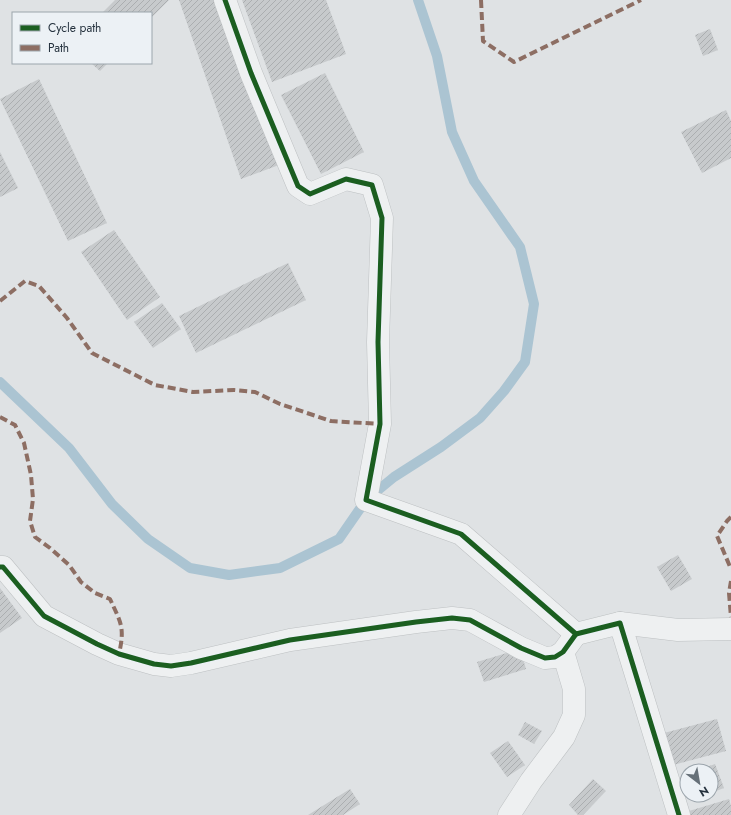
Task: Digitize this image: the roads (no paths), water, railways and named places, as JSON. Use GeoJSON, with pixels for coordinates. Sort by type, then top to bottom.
{"type":"FeatureCollection","features":[{"type":"Feature","properties":{"kind":"street"},"geometry":{"type":"LineString","coordinates":[[226,0],[251,73],[298,186],[310,194],[346,179],[372,185],[382,218],[378,342],[380,424],[366,500],[461,534],[576,634]]}},
{"type":"Feature","properties":{"kind":"street"},"geometry":{"type":"LineString","coordinates":[[0,567],[3,567],[44,616],[119,654],[154,664],[171,666],[191,663],[290,640],[452,618],[470,620],[521,648],[545,658],[555,657],[563,652],[576,634],[620,623],[678,630],[731,629]]}},
{"type":"Feature","properties":{"kind":"street"},"geometry":{"type":"LineString","coordinates":[[620,623],[679,815]]}},
{"type":"Feature","properties":{"kind":"street"},"geometry":{"type":"LineString","coordinates":[[509,815],[531,781],[564,737],[574,715],[574,689],[563,652]]}},
{"type":"Feature","properties":{"kind":"waterway"},"geometry":{"type":"LineString","coordinates":[[0,382],[69,448],[112,504],[148,539],[190,568],[229,575],[280,568],[339,539],[366,500],[394,477],[441,447],[480,418],[504,391],[525,362],[534,304],[520,247],[474,181],[452,132],[437,56],[418,0]]}}]}
